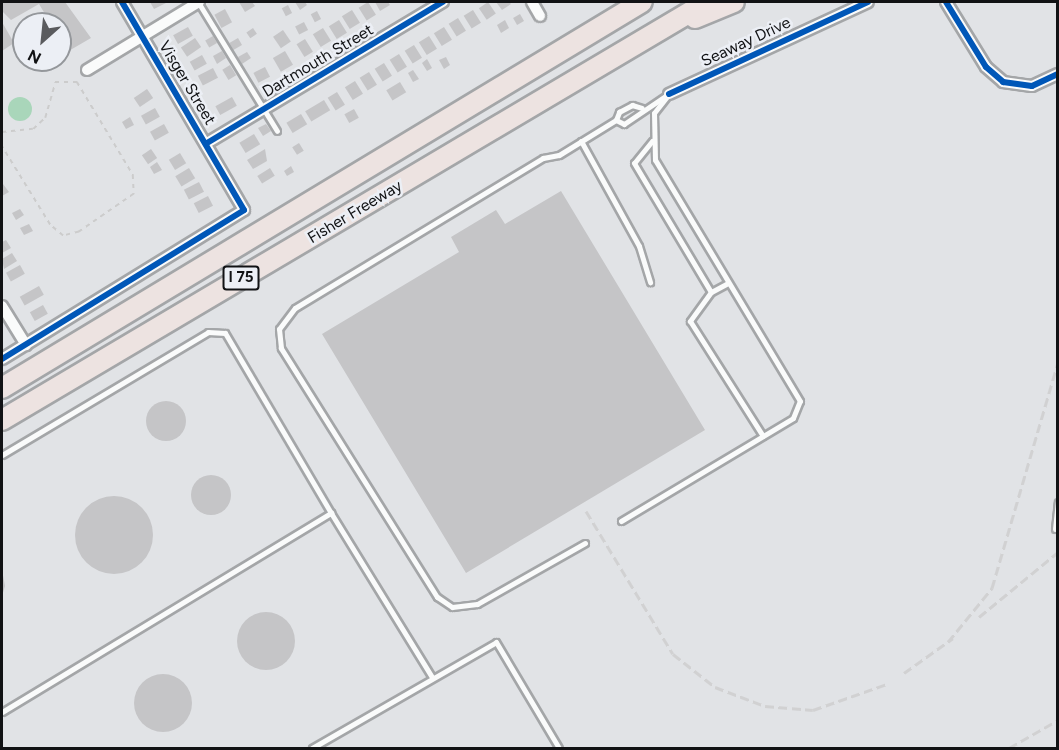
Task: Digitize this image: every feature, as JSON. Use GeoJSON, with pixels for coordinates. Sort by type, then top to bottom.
{"type":"FeatureCollection","features":[{"type":"Feature","properties":{"kind":"highway","name":"Fisher Freeway"},"geometry":{"type":"LineString","coordinates":[[2,388],[642,2]]}},
{"type":"Feature","properties":{"kind":"highway","name":"Fisher Freeway"},"geometry":{"type":"LineString","coordinates":[[2,420],[707,2]]}},
{"type":"Feature","properties":{"kind":"highway"},"geometry":{"type":"LineString","coordinates":[[646,40],[734,2]]}},
{"type":"Feature","properties":{"kind":"street","name":"Visger Street"},"geometry":{"type":"LineString","coordinates":[[26,345],[244,210],[207,143],[122,2]]}},
{"type":"Feature","properties":{"kind":"street"},"geometry":{"type":"LineString","coordinates":[[87,70],[198,2]]}},
{"type":"Feature","properties":{"kind":"street","name":"Dartmouth Street"},"geometry":{"type":"LineString","coordinates":[[207,143],[443,2]]}},
{"type":"Feature","properties":{"kind":"street"},"geometry":{"type":"LineString","coordinates":[[532,2],[540,16]]}},
{"type":"Feature","properties":{"kind":"street","name":"Seaway Drive"},"geometry":{"type":"LineString","coordinates":[[669,94],[868,2]]}},
{"type":"Feature","properties":{"kind":"street"},"geometry":{"type":"LineString","coordinates":[[945,2],[995,77],[1025,87],[1058,74]]}},
{"type":"Feature","properties":{"kind":"street"},"geometry":{"type":"LineString","coordinates":[[2,306],[26,345],[2,359]]}},
{"type":"Feature","properties":{"kind":"lane"},"geometry":{"type":"LineString","coordinates":[[198,2],[277,131]]}},
{"type":"Feature","properties":{"kind":"lane"},"geometry":{"type":"LineString","coordinates":[[616,120],[624,124],[639,116],[642,108],[669,94]]}},
{"type":"Feature","properties":{"kind":"lane"},"geometry":{"type":"LineString","coordinates":[[621,521],[793,418],[800,401],[654,160],[652,141],[654,113],[669,94]]}},
{"type":"Feature","properties":{"kind":"lane"},"geometry":{"type":"LineString","coordinates":[[585,543],[477,604],[452,607],[437,597],[279,341],[282,321],[295,308],[543,158],[581,141],[616,120],[632,105],[642,108]]}},
{"type":"Feature","properties":{"kind":"lane"},"geometry":{"type":"LineString","coordinates":[[581,141],[639,246],[650,282]]}},
{"type":"Feature","properties":{"kind":"lane"},"geometry":{"type":"LineString","coordinates":[[652,141],[634,163],[711,292]]}},
{"type":"Feature","properties":{"kind":"lane"},"geometry":{"type":"LineString","coordinates":[[728,283],[711,292],[690,321],[763,436]]}},
{"type":"Feature","properties":{"kind":"lane"},"geometry":{"type":"LineString","coordinates":[[2,455],[208,332],[225,333],[331,513],[432,677]]}},
{"type":"Feature","properties":{"kind":"lane"},"geometry":{"type":"LineString","coordinates":[[1055,529],[1058,502]]}},
{"type":"Feature","properties":{"kind":"lane"},"geometry":{"type":"LineString","coordinates":[[2,712],[331,513]]}},
{"type":"Feature","properties":{"kind":"lane"},"geometry":{"type":"LineString","coordinates":[[312,748],[496,642],[559,748]]}},
{"type":"Feature","properties":{"kind":"path"},"geometry":{"type":"LineString","coordinates":[[2,132],[33,129],[45,118],[55,82],[77,82],[133,175],[134,194],[79,232],[63,236],[50,225],[2,147]]}},
{"type":"Feature","properties":{"kind":"green space"},"geometry":{"type":"Polygon","coordinates":[[[20,97],[29,100],[32,109],[29,118],[20,121],[11,118],[8,109],[11,100],[20,97]]]}},
{"type":"Feature","properties":{"kind":"building"},"geometry":{"type":"Polygon","coordinates":[[[2,2],[65,2],[91,38],[72,49],[72,12],[44,12],[39,4],[25,12],[12,12],[11,20],[2,11],[2,2]]]}},
{"type":"Feature","properties":{"kind":"building"},"geometry":{"type":"Polygon","coordinates":[[[150,2],[168,2],[154,9],[150,2]]]}},
{"type":"Feature","properties":{"kind":"building"},"geometry":{"type":"Polygon","coordinates":[[[239,2],[252,2],[255,6],[245,12],[239,2]]]}},
{"type":"Feature","properties":{"kind":"building"},"geometry":{"type":"Polygon","coordinates":[[[295,2],[305,2],[307,5],[300,10],[295,2]]]}},
{"type":"Feature","properties":{"kind":"building"},"geometry":{"type":"Polygon","coordinates":[[[368,2],[376,15],[367,21],[359,8],[368,2]]]}},
{"type":"Feature","properties":{"kind":"building"},"geometry":{"type":"Polygon","coordinates":[[[375,2],[388,2],[390,5],[380,11],[375,2]]]}},
{"type":"Feature","properties":{"kind":"building"},"geometry":{"type":"Polygon","coordinates":[[[488,2],[496,14],[487,20],[479,8],[488,2]]]}},
{"type":"Feature","properties":{"kind":"building"},"geometry":{"type":"Polygon","coordinates":[[[496,2],[509,2],[511,4],[502,10],[496,2]]]}},
{"type":"Feature","properties":{"kind":"building"},"geometry":{"type":"Polygon","coordinates":[[[288,5],[292,13],[286,16],[282,8],[288,5]]]}},
{"type":"Feature","properties":{"kind":"building"},"geometry":{"type":"Polygon","coordinates":[[[225,9],[232,22],[221,28],[214,15],[225,9]]]}},
{"type":"Feature","properties":{"kind":"building"},"geometry":{"type":"Polygon","coordinates":[[[352,10],[360,23],[350,29],[342,16],[352,10]]]}},
{"type":"Feature","properties":{"kind":"building"},"geometry":{"type":"Polygon","coordinates":[[[473,10],[481,23],[472,29],[464,16],[473,10]]]}},
{"type":"Feature","properties":{"kind":"building"},"geometry":{"type":"Polygon","coordinates":[[[317,11],[321,19],[315,22],[311,14],[317,11]]]}},
{"type":"Feature","properties":{"kind":"building"},"geometry":{"type":"Polygon","coordinates":[[[520,14],[524,21],[517,25],[513,18],[520,14]]]}},
{"type":"Feature","properties":{"kind":"building"},"geometry":{"type":"Polygon","coordinates":[[[458,18],[466,31],[457,37],[449,24],[458,18]]]}},
{"type":"Feature","properties":{"kind":"building"},"geometry":{"type":"Polygon","coordinates":[[[339,20],[347,33],[337,39],[329,26],[339,20]]]}},
{"type":"Feature","properties":{"kind":"building"},"geometry":{"type":"Polygon","coordinates":[[[505,20],[509,28],[501,33],[497,25],[505,20]]]}},
{"type":"Feature","properties":{"kind":"building"},"geometry":{"type":"Polygon","coordinates":[[[2,22],[12,40],[12,44],[2,51],[2,22]]]}},
{"type":"Feature","properties":{"kind":"building"},"geometry":{"type":"Polygon","coordinates":[[[304,22],[308,30],[299,35],[295,27],[304,22]]]}},
{"type":"Feature","properties":{"kind":"building"},"geometry":{"type":"Polygon","coordinates":[[[188,27],[193,36],[178,44],[173,35],[188,27]]]}},
{"type":"Feature","properties":{"kind":"building"},"geometry":{"type":"Polygon","coordinates":[[[444,27],[452,40],[442,46],[434,33],[444,27]]]}},
{"type":"Feature","properties":{"kind":"building"},"geometry":{"type":"Polygon","coordinates":[[[253,28],[257,34],[250,38],[246,32],[253,28]]]}},
{"type":"Feature","properties":{"kind":"building"},"geometry":{"type":"Polygon","coordinates":[[[323,28],[331,41],[321,47],[313,34],[323,28]]]}},
{"type":"Feature","properties":{"kind":"building"},"geometry":{"type":"Polygon","coordinates":[[[283,30],[291,42],[281,48],[273,37],[283,30]]]}},
{"type":"Feature","properties":{"kind":"building"},"geometry":{"type":"Polygon","coordinates":[[[213,36],[217,43],[209,47],[205,40],[213,36]]]}},
{"type":"Feature","properties":{"kind":"building"},"geometry":{"type":"Polygon","coordinates":[[[429,36],[437,49],[427,55],[419,42],[429,36]]]}},
{"type":"Feature","properties":{"kind":"building"},"geometry":{"type":"Polygon","coordinates":[[[195,38],[201,47],[187,57],[181,48],[195,38]]]}},
{"type":"Feature","properties":{"kind":"building"},"geometry":{"type":"Polygon","coordinates":[[[238,38],[242,45],[233,50],[229,43],[238,38]]]}},
{"type":"Feature","properties":{"kind":"building"},"geometry":{"type":"Polygon","coordinates":[[[305,39],[313,52],[304,57],[297,44],[305,39]]]}},
{"type":"Feature","properties":{"kind":"building"},"geometry":{"type":"Polygon","coordinates":[[[414,45],[422,58],[413,64],[405,51],[414,45]]]}},
{"type":"Feature","properties":{"kind":"building"},"geometry":{"type":"Polygon","coordinates":[[[222,51],[226,58],[217,64],[213,56],[222,51]]]}},
{"type":"Feature","properties":{"kind":"building"},"geometry":{"type":"Polygon","coordinates":[[[285,51],[293,65],[281,72],[273,58],[285,51]]]}},
{"type":"Feature","properties":{"kind":"building"},"geometry":{"type":"Polygon","coordinates":[[[247,52],[251,58],[242,64],[238,57],[247,52]]]}},
{"type":"Feature","properties":{"kind":"building"},"geometry":{"type":"Polygon","coordinates":[[[399,54],[407,67],[398,73],[390,60],[399,54]]]}},
{"type":"Feature","properties":{"kind":"building"},"geometry":{"type":"Polygon","coordinates":[[[202,55],[207,64],[195,71],[190,62],[202,55]]]}},
{"type":"Feature","properties":{"kind":"building"},"geometry":{"type":"Polygon","coordinates":[[[446,57],[450,65],[444,69],[439,60],[446,57]]]}},
{"type":"Feature","properties":{"kind":"building"},"geometry":{"type":"Polygon","coordinates":[[[427,59],[432,68],[427,71],[422,63],[427,59]]]}},
{"type":"Feature","properties":{"kind":"building"},"geometry":{"type":"Polygon","coordinates":[[[384,63],[392,76],[383,82],[375,69],[384,63]]]}},
{"type":"Feature","properties":{"kind":"building"},"geometry":{"type":"Polygon","coordinates":[[[230,65],[236,75],[228,80],[222,70],[230,65]]]}},
{"type":"Feature","properties":{"kind":"building"},"geometry":{"type":"Polygon","coordinates":[[[265,67],[270,77],[258,83],[253,73],[265,67]]]}},
{"type":"Feature","properties":{"kind":"building"},"geometry":{"type":"Polygon","coordinates":[[[213,68],[218,78],[203,86],[198,76],[213,68]]]}},
{"type":"Feature","properties":{"kind":"building"},"geometry":{"type":"Polygon","coordinates":[[[413,70],[419,79],[413,82],[408,73],[413,70]]]}},
{"type":"Feature","properties":{"kind":"building"},"geometry":{"type":"Polygon","coordinates":[[[369,72],[377,85],[368,91],[360,78],[369,72]]]}},
{"type":"Feature","properties":{"kind":"building"},"geometry":{"type":"Polygon","coordinates":[[[355,81],[363,94],[353,100],[345,87],[355,81]]]}},
{"type":"Feature","properties":{"kind":"building"},"geometry":{"type":"Polygon","coordinates":[[[400,82],[406,92],[392,101],[386,90],[400,82]]]}},
{"type":"Feature","properties":{"kind":"building"},"geometry":{"type":"Polygon","coordinates":[[[147,89],[153,98],[140,107],[134,98],[147,89]]]}},
{"type":"Feature","properties":{"kind":"building"},"geometry":{"type":"Polygon","coordinates":[[[337,92],[345,105],[336,111],[328,98],[337,92]]]}},
{"type":"Feature","properties":{"kind":"building"},"geometry":{"type":"Polygon","coordinates":[[[232,97],[237,106],[220,115],[215,106],[232,97]]]}},
{"type":"Feature","properties":{"kind":"building"},"geometry":{"type":"Polygon","coordinates":[[[324,100],[330,110],[311,122],[305,111],[324,100]]]}},
{"type":"Feature","properties":{"kind":"building"},"geometry":{"type":"Polygon","coordinates":[[[155,108],[160,117],[146,125],[141,116],[155,108]]]}},
{"type":"Feature","properties":{"kind":"building"},"geometry":{"type":"Polygon","coordinates":[[[354,109],[359,118],[349,123],[344,114],[354,109]]]}},
{"type":"Feature","properties":{"kind":"building"},"geometry":{"type":"Polygon","coordinates":[[[301,114],[307,124],[293,133],[286,123],[301,114]]]}},
{"type":"Feature","properties":{"kind":"building"},"geometry":{"type":"Polygon","coordinates":[[[130,117],[134,125],[126,129],[122,122],[130,117]]]}},
{"type":"Feature","properties":{"kind":"building"},"geometry":{"type":"Polygon","coordinates":[[[164,124],[169,133],[155,141],[150,132],[164,124]]]}},
{"type":"Feature","properties":{"kind":"building"},"geometry":{"type":"Polygon","coordinates":[[[266,124],[271,131],[263,136],[258,128],[266,124]]]}},
{"type":"Feature","properties":{"kind":"building"},"geometry":{"type":"Polygon","coordinates":[[[254,134],[260,144],[246,153],[239,143],[254,134]]]}},
{"type":"Feature","properties":{"kind":"building"},"geometry":{"type":"Polygon","coordinates":[[[299,143],[304,151],[297,155],[292,147],[299,143]]]}},
{"type":"Feature","properties":{"kind":"building"},"geometry":{"type":"Polygon","coordinates":[[[151,149],[157,158],[148,164],[142,155],[151,149]]]}},
{"type":"Feature","properties":{"kind":"building"},"geometry":{"type":"Polygon","coordinates":[[[265,149],[267,161],[253,169],[247,160],[265,149]]]}},
{"type":"Feature","properties":{"kind":"building"},"geometry":{"type":"Polygon","coordinates":[[[180,153],[186,163],[175,170],[169,160],[180,153]]]}},
{"type":"Feature","properties":{"kind":"building"},"geometry":{"type":"Polygon","coordinates":[[[157,162],[162,170],[154,174],[150,167],[157,162]]]}},
{"type":"Feature","properties":{"kind":"building"},"geometry":{"type":"Polygon","coordinates":[[[291,166],[294,172],[287,176],[284,171],[291,166]]]}},
{"type":"Feature","properties":{"kind":"building"},"geometry":{"type":"Polygon","coordinates":[[[189,168],[195,178],[181,187],[175,176],[189,168]]]}},
{"type":"Feature","properties":{"kind":"building"},"geometry":{"type":"Polygon","coordinates":[[[270,168],[275,176],[262,184],[257,176],[270,168]]]}},
{"type":"Feature","properties":{"kind":"building"},"geometry":{"type":"Polygon","coordinates":[[[199,182],[204,192],[189,200],[184,190],[199,182]]]}},
{"type":"Feature","properties":{"kind":"building"},"geometry":{"type":"Polygon","coordinates":[[[2,185],[9,192],[2,196],[2,185]]]}},
{"type":"Feature","properties":{"kind":"building"},"geometry":{"type":"Polygon","coordinates":[[[561,191],[705,430],[466,573],[322,334],[459,252],[451,237],[496,210],[505,224],[561,191]]]}},
{"type":"Feature","properties":{"kind":"building"},"geometry":{"type":"Polygon","coordinates":[[[208,196],[213,206],[199,213],[194,203],[208,196]]]}},
{"type":"Feature","properties":{"kind":"building"},"geometry":{"type":"Polygon","coordinates":[[[20,209],[24,215],[16,220],[12,213],[20,209]]]}},
{"type":"Feature","properties":{"kind":"building"},"geometry":{"type":"Polygon","coordinates":[[[29,224],[33,231],[24,235],[20,228],[29,224]]]}},
{"type":"Feature","properties":{"kind":"building"},"geometry":{"type":"Polygon","coordinates":[[[6,240],[11,248],[2,253],[2,242],[6,240]]]}},
{"type":"Feature","properties":{"kind":"building"},"geometry":{"type":"Polygon","coordinates":[[[12,253],[17,261],[4,269],[2,259],[12,253]]]}},
{"type":"Feature","properties":{"kind":"building"},"geometry":{"type":"Polygon","coordinates":[[[20,265],[25,274],[11,282],[6,273],[20,265]]]}},
{"type":"Feature","properties":{"kind":"building"},"geometry":{"type":"Polygon","coordinates":[[[39,286],[44,295],[25,305],[20,297],[39,286]]]}},
{"type":"Feature","properties":{"kind":"building"},"geometry":{"type":"Polygon","coordinates":[[[43,305],[48,314],[35,321],[30,312],[43,305]]]}},
{"type":"Feature","properties":{"kind":"building"},"geometry":{"type":"Polygon","coordinates":[[[166,401],[174,402],[180,407],[185,413],[185,429],[180,435],[174,440],[166,441],[158,440],[152,435],[147,429],[146,421],[147,413],[152,407],[158,402],[166,401]]]}},
{"type":"Feature","properties":{"kind":"building"},"geometry":{"type":"Polygon","coordinates":[[[211,475],[219,476],[225,481],[230,487],[230,503],[225,509],[219,514],[211,515],[203,514],[197,509],[192,503],[191,495],[192,487],[197,481],[203,476],[211,475]]]}},
{"type":"Feature","properties":{"kind":"building"},"geometry":{"type":"Polygon","coordinates":[[[114,496],[129,499],[146,513],[153,535],[150,550],[136,567],[114,574],[99,571],[82,557],[75,535],[78,520],[92,503],[114,496]]]}},
{"type":"Feature","properties":{"kind":"building"},"geometry":{"type":"Polygon","coordinates":[[[2,570],[5,586],[2,596],[2,570]]]}},
{"type":"Feature","properties":{"kind":"building"},"geometry":{"type":"Polygon","coordinates":[[[266,612],[277,614],[290,625],[295,641],[293,652],[282,665],[266,670],[255,668],[242,657],[237,641],[239,630],[250,617],[266,612]]]}},
{"type":"Feature","properties":{"kind":"building"},"geometry":{"type":"Polygon","coordinates":[[[163,674],[174,676],[187,687],[192,703],[190,714],[179,727],[163,732],[152,730],[139,719],[134,703],[136,692],[147,679],[163,674]]]}},
{"type":"Feature","properties":{"kind":"railway"},"geometry":{"type":"LineString","coordinates":[[948,642],[992,588],[1058,362]]}},
{"type":"Feature","properties":{"kind":"railway"},"geometry":{"type":"LineString","coordinates":[[586,511],[673,654],[715,687],[765,706],[813,710],[887,684]]}},
{"type":"Feature","properties":{"kind":"railway"},"geometry":{"type":"LineString","coordinates":[[979,617],[1058,552]]}},
{"type":"Feature","properties":{"kind":"railway"},"geometry":{"type":"LineString","coordinates":[[904,673],[953,638]]}},
{"type":"Feature","properties":{"kind":"railway"},"geometry":{"type":"LineString","coordinates":[[1009,748],[1058,720]]}},
{"type":"Feature","properties":{"kind":"cycle path"},"geometry":{"type":"LineString","coordinates":[[2,359],[244,210],[122,2]]}},
{"type":"Feature","properties":{"kind":"cycle path"},"geometry":{"type":"LineString","coordinates":[[207,143],[443,2]]}},
{"type":"Feature","properties":{"kind":"cycle path"},"geometry":{"type":"LineString","coordinates":[[669,94],[868,2]]}},
{"type":"Feature","properties":{"kind":"cycle path"},"geometry":{"type":"LineString","coordinates":[[946,2],[986,67],[1003,82],[1032,86],[1058,74]]}}]}
